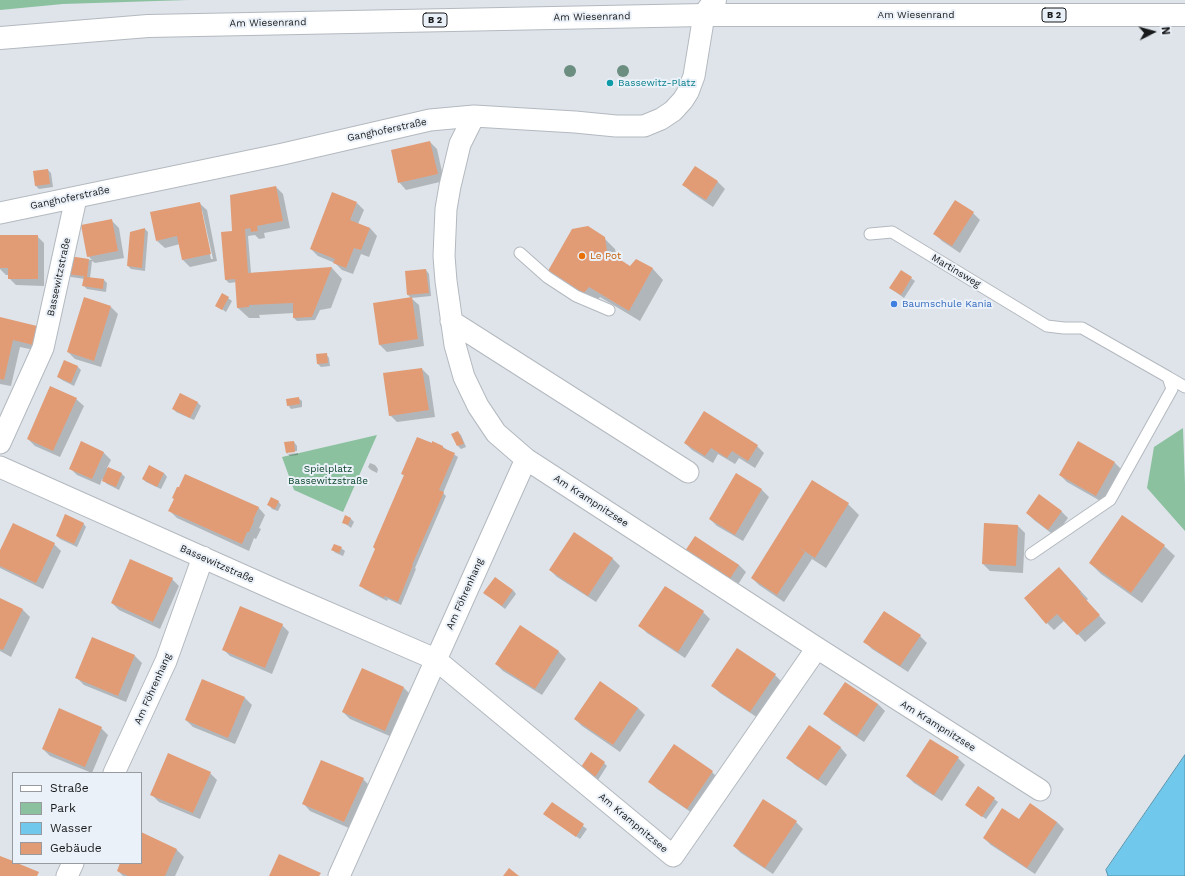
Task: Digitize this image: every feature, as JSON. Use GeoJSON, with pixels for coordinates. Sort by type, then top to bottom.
{"type":"FeatureCollection","features":[{"type":"Feature","properties":{"kind":"main road","name":"Am Wiesenrand"},"geometry":{"type":"LineString","coordinates":[[0,38],[148,26],[708,5],[1185,15]]}},
{"type":"Feature","properties":{"kind":"street","name":"Ganghoferstraße"},"geometry":{"type":"LineString","coordinates":[[0,213],[283,154],[430,120],[474,116],[616,126],[644,126],[661,119],[673,111],[688,92],[694,76],[708,5]]}},
{"type":"Feature","properties":{"kind":"street"},"geometry":{"type":"LineString","coordinates":[[474,116],[460,144],[446,209],[444,256],[454,345],[464,377],[478,406],[496,432],[526,459]]}},
{"type":"Feature","properties":{"kind":"street","name":"Bassewitzstraße"},"geometry":{"type":"LineString","coordinates":[[0,443],[43,348],[76,198]]}},
{"type":"Feature","properties":{"kind":"street"},"geometry":{"type":"LineString","coordinates":[[451,321],[688,472]]}},
{"type":"Feature","properties":{"kind":"street","name":"Am Krampnitzsee"},"geometry":{"type":"LineString","coordinates":[[526,459],[817,648],[1040,790]]}},
{"type":"Feature","properties":{"kind":"street","name":"Am Föhrenhang"},"geometry":{"type":"LineString","coordinates":[[339,876],[526,459]]}},
{"type":"Feature","properties":{"kind":"street","name":"Bassewitzstraße"},"geometry":{"type":"LineString","coordinates":[[0,468],[435,659]]}},
{"type":"Feature","properties":{"kind":"street","name":"Am Föhrenhang"},"geometry":{"type":"LineString","coordinates":[[114,772],[166,661],[203,557]]}},
{"type":"Feature","properties":{"kind":"street","name":"Am Krampnitzsee"},"geometry":{"type":"LineString","coordinates":[[435,659],[672,856],[817,648]]}},
{"type":"Feature","properties":{"kind":"street"},"geometry":{"type":"LineString","coordinates":[[67,876],[73,864]]}},
{"type":"Feature","properties":{"kind":"lane","name":"Martinsweg"},"geometry":{"type":"LineString","coordinates":[[870,234],[892,232],[1047,326],[1082,328],[1185,387]]}},
{"type":"Feature","properties":{"kind":"lane"},"geometry":{"type":"LineString","coordinates":[[520,253],[547,277],[576,296],[609,310]]}},
{"type":"Feature","properties":{"kind":"lane"},"geometry":{"type":"LineString","coordinates":[[1031,554],[1110,500],[1172,389],[1168,377]]}},
{"type":"Feature","properties":{"kind":"green space"},"geometry":{"type":"Polygon","coordinates":[[[0,0],[188,0],[63,4],[0,10],[0,0]]]}},
{"type":"Feature","properties":{"kind":"green space"},"geometry":{"type":"Polygon","coordinates":[[[1183,428],[1185,531],[1147,488],[1154,447],[1183,428]]]}},
{"type":"Feature","properties":{"kind":"green space","name":"Spielplatz Bassewitzstraße"},"geometry":{"type":"Polygon","coordinates":[[[377,435],[343,512],[294,490],[282,457],[377,435]]]}},
{"type":"Feature","properties":{"kind":"water"},"geometry":{"type":"Polygon","coordinates":[[[1185,755],[1185,876],[1108,876],[1106,870],[1185,755]]]}},
{"type":"Feature","properties":{"kind":"building"},"geometry":{"type":"Polygon","coordinates":[[[430,141],[438,174],[398,183],[391,150],[430,141]]]}},
{"type":"Feature","properties":{"kind":"building"},"geometry":{"type":"Polygon","coordinates":[[[695,166],[718,181],[706,200],[682,185],[695,166]]]}},
{"type":"Feature","properties":{"kind":"building"},"geometry":{"type":"Polygon","coordinates":[[[48,169],[50,184],[35,186],[33,171],[48,169]]]}},
{"type":"Feature","properties":{"kind":"building"},"geometry":{"type":"Polygon","coordinates":[[[276,186],[283,221],[257,226],[258,231],[251,232],[250,228],[245,229],[248,273],[332,267],[312,317],[293,318],[293,303],[249,305],[249,307],[237,308],[235,279],[225,280],[221,232],[232,231],[230,195],[276,186]]]}},
{"type":"Feature","properties":{"kind":"building"},"geometry":{"type":"Polygon","coordinates":[[[332,192],[357,202],[350,220],[370,228],[361,250],[354,248],[346,268],[333,263],[335,259],[310,249],[332,192]]]}},
{"type":"Feature","properties":{"kind":"building"},"geometry":{"type":"Polygon","coordinates":[[[955,200],[974,212],[952,246],[933,234],[955,200]]]}},
{"type":"Feature","properties":{"kind":"building"},"geometry":{"type":"Polygon","coordinates":[[[200,202],[211,254],[182,260],[177,236],[156,241],[150,212],[200,202]]]}},
{"type":"Feature","properties":{"kind":"building"},"geometry":{"type":"Polygon","coordinates":[[[112,219],[118,251],[87,257],[81,225],[112,219]]]}},
{"type":"Feature","properties":{"kind":"building"},"geometry":{"type":"Polygon","coordinates":[[[588,226],[605,237],[607,251],[630,266],[636,259],[653,268],[629,311],[589,287],[583,294],[548,271],[572,229],[588,226]]]}},
{"type":"Feature","properties":{"kind":"building"},"geometry":{"type":"Polygon","coordinates":[[[145,228],[142,268],[127,266],[130,232],[145,228]]]}},
{"type":"Feature","properties":{"kind":"building"},"geometry":{"type":"Polygon","coordinates":[[[0,235],[38,235],[38,279],[8,279],[8,268],[0,268],[0,235]]]}},
{"type":"Feature","properties":{"kind":"building"},"geometry":{"type":"Polygon","coordinates":[[[69,256],[89,259],[87,277],[104,279],[103,289],[82,286],[84,276],[66,274],[69,256]]]}},
{"type":"Feature","properties":{"kind":"building"},"geometry":{"type":"Polygon","coordinates":[[[426,269],[429,293],[407,295],[405,271],[426,269]]]}},
{"type":"Feature","properties":{"kind":"building"},"geometry":{"type":"Polygon","coordinates":[[[901,270],[912,277],[901,295],[889,288],[901,270]]]}},
{"type":"Feature","properties":{"kind":"building"},"geometry":{"type":"Polygon","coordinates":[[[222,293],[229,297],[222,310],[215,306],[222,293]]]}},
{"type":"Feature","properties":{"kind":"building"},"geometry":{"type":"Polygon","coordinates":[[[84,297],[111,306],[94,361],[67,352],[84,297]]]}},
{"type":"Feature","properties":{"kind":"building"},"geometry":{"type":"Polygon","coordinates":[[[412,297],[418,339],[379,345],[373,303],[412,297]]]}},
{"type":"Feature","properties":{"kind":"building"},"geometry":{"type":"Polygon","coordinates":[[[0,317],[41,327],[37,346],[13,340],[4,380],[0,379],[0,317]]]}},
{"type":"Feature","properties":{"kind":"building"},"geometry":{"type":"Polygon","coordinates":[[[327,353],[328,363],[317,364],[316,354],[327,353]]]}},
{"type":"Feature","properties":{"kind":"building"},"geometry":{"type":"Polygon","coordinates":[[[64,360],[78,366],[71,383],[57,377],[64,360]]]}},
{"type":"Feature","properties":{"kind":"building"},"geometry":{"type":"Polygon","coordinates":[[[422,368],[429,410],[389,416],[383,373],[422,368]]]}},
{"type":"Feature","properties":{"kind":"building"},"geometry":{"type":"Polygon","coordinates":[[[50,386],[77,398],[53,451],[27,439],[50,386]]]}},
{"type":"Feature","properties":{"kind":"building"},"geometry":{"type":"Polygon","coordinates":[[[180,393],[198,402],[190,418],[172,409],[180,393]]]}},
{"type":"Feature","properties":{"kind":"building"},"geometry":{"type":"Polygon","coordinates":[[[299,397],[300,404],[287,406],[286,399],[299,397]]]}},
{"type":"Feature","properties":{"kind":"building"},"geometry":{"type":"Polygon","coordinates":[[[704,411],[758,445],[748,461],[732,451],[727,458],[711,448],[705,456],[684,443],[704,411]]]}},
{"type":"Feature","properties":{"kind":"building"},"geometry":{"type":"Polygon","coordinates":[[[458,431],[464,444],[457,446],[451,434],[458,431]]]}},
{"type":"Feature","properties":{"kind":"building"},"geometry":{"type":"Polygon","coordinates":[[[417,437],[432,443],[432,441],[455,453],[439,490],[444,492],[412,565],[398,602],[385,596],[384,598],[359,586],[375,549],[373,547],[404,475],[401,474],[417,437]]]}},
{"type":"Feature","properties":{"kind":"building"},"geometry":{"type":"Polygon","coordinates":[[[81,441],[104,452],[92,479],[69,469],[81,441]]]}},
{"type":"Feature","properties":{"kind":"building"},"geometry":{"type":"Polygon","coordinates":[[[294,441],[295,452],[286,453],[284,442],[294,441]]]}},
{"type":"Feature","properties":{"kind":"building"},"geometry":{"type":"Polygon","coordinates":[[[1078,441],[1115,462],[1096,496],[1059,475],[1078,441]]]}},
{"type":"Feature","properties":{"kind":"building"},"geometry":{"type":"Polygon","coordinates":[[[149,465],[164,473],[157,487],[142,479],[149,465]]]}},
{"type":"Feature","properties":{"kind":"building"},"geometry":{"type":"Polygon","coordinates":[[[108,467],[122,473],[116,487],[102,481],[108,467]]]}},
{"type":"Feature","properties":{"kind":"building"},"geometry":{"type":"Polygon","coordinates":[[[736,473],[762,489],[735,535],[709,519],[736,473]]]}},
{"type":"Feature","properties":{"kind":"building"},"geometry":{"type":"Polygon","coordinates":[[[185,474],[259,507],[249,532],[247,532],[242,544],[168,511],[174,499],[172,498],[177,487],[179,487],[185,474]]]}},
{"type":"Feature","properties":{"kind":"building"},"geometry":{"type":"Polygon","coordinates":[[[812,480],[849,503],[815,558],[797,546],[805,552],[777,595],[751,578],[812,480]]]}},
{"type":"Feature","properties":{"kind":"building"},"geometry":{"type":"Polygon","coordinates":[[[1039,494],[1062,511],[1048,530],[1026,513],[1039,494]]]}},
{"type":"Feature","properties":{"kind":"building"},"geometry":{"type":"Polygon","coordinates":[[[271,497],[279,501],[275,509],[267,505],[271,497]]]}},
{"type":"Feature","properties":{"kind":"building"},"geometry":{"type":"Polygon","coordinates":[[[65,514],[84,523],[74,544],[56,536],[65,514]]]}},
{"type":"Feature","properties":{"kind":"building"},"geometry":{"type":"Polygon","coordinates":[[[345,515],[351,518],[348,525],[342,523],[345,515]]]}},
{"type":"Feature","properties":{"kind":"building"},"geometry":{"type":"Polygon","coordinates":[[[1122,515],[1165,545],[1131,593],[1089,563],[1122,515]]]}},
{"type":"Feature","properties":{"kind":"building"},"geometry":{"type":"Polygon","coordinates":[[[13,523],[55,543],[36,583],[0,566],[0,550],[13,523]]]}},
{"type":"Feature","properties":{"kind":"building"},"geometry":{"type":"Polygon","coordinates":[[[984,523],[1018,525],[1016,566],[982,564],[984,523]]]}},
{"type":"Feature","properties":{"kind":"building"},"geometry":{"type":"Polygon","coordinates":[[[574,532],[613,558],[588,596],[549,570],[574,532]]]}},
{"type":"Feature","properties":{"kind":"building"},"geometry":{"type":"Polygon","coordinates":[[[695,536],[739,565],[729,580],[685,551],[695,536]]]}},
{"type":"Feature","properties":{"kind":"building"},"geometry":{"type":"Polygon","coordinates":[[[334,544],[342,547],[339,553],[331,550],[334,544]]]}},
{"type":"Feature","properties":{"kind":"building"},"geometry":{"type":"Polygon","coordinates":[[[130,559],[173,578],[153,622],[111,603],[130,559]]]}},
{"type":"Feature","properties":{"kind":"building"},"geometry":{"type":"Polygon","coordinates":[[[1059,567],[1100,615],[1077,635],[1057,614],[1046,624],[1024,598],[1059,567]]]}},
{"type":"Feature","properties":{"kind":"building"},"geometry":{"type":"Polygon","coordinates":[[[495,577],[513,590],[502,606],[483,593],[495,577]]]}},
{"type":"Feature","properties":{"kind":"building"},"geometry":{"type":"Polygon","coordinates":[[[665,586],[704,611],[678,652],[638,626],[665,586]]]}},
{"type":"Feature","properties":{"kind":"building"},"geometry":{"type":"Polygon","coordinates":[[[0,598],[23,609],[3,650],[0,649],[0,598]]]}},
{"type":"Feature","properties":{"kind":"building"},"geometry":{"type":"Polygon","coordinates":[[[240,606],[283,624],[265,668],[222,650],[240,606]]]}},
{"type":"Feature","properties":{"kind":"building"},"geometry":{"type":"Polygon","coordinates":[[[884,611],[921,635],[900,666],[863,642],[884,611]]]}},
{"type":"Feature","properties":{"kind":"building"},"geometry":{"type":"Polygon","coordinates":[[[520,625],[559,651],[535,689],[495,664],[520,625]]]}},
{"type":"Feature","properties":{"kind":"building"},"geometry":{"type":"Polygon","coordinates":[[[92,637],[135,655],[118,696],[75,678],[92,637]]]}},
{"type":"Feature","properties":{"kind":"building"},"geometry":{"type":"Polygon","coordinates":[[[737,648],[776,674],[750,712],[711,686],[737,648]]]}},
{"type":"Feature","properties":{"kind":"building"},"geometry":{"type":"Polygon","coordinates":[[[362,668],[404,687],[385,731],[342,712],[362,668]]]}},
{"type":"Feature","properties":{"kind":"building"},"geometry":{"type":"Polygon","coordinates":[[[202,679],[245,697],[228,738],[185,720],[202,679]]]}},
{"type":"Feature","properties":{"kind":"building"},"geometry":{"type":"Polygon","coordinates":[[[600,681],[638,708],[613,745],[574,719],[600,681]]]}},
{"type":"Feature","properties":{"kind":"building"},"geometry":{"type":"Polygon","coordinates":[[[845,682],[878,704],[857,736],[823,714],[845,682]]]}},
{"type":"Feature","properties":{"kind":"building"},"geometry":{"type":"Polygon","coordinates":[[[59,708],[102,727],[85,767],[42,749],[59,708]]]}},
{"type":"Feature","properties":{"kind":"building"},"geometry":{"type":"Polygon","coordinates":[[[809,725],[841,747],[818,780],[786,758],[809,725]]]}},
{"type":"Feature","properties":{"kind":"building"},"geometry":{"type":"Polygon","coordinates":[[[930,739],[959,757],[934,795],[906,776],[930,739]]]}},
{"type":"Feature","properties":{"kind":"building"},"geometry":{"type":"Polygon","coordinates":[[[674,744],[713,771],[687,809],[648,782],[674,744]]]}},
{"type":"Feature","properties":{"kind":"building"},"geometry":{"type":"Polygon","coordinates":[[[591,752],[605,762],[595,777],[581,767],[591,752]]]}},
{"type":"Feature","properties":{"kind":"building"},"geometry":{"type":"Polygon","coordinates":[[[168,753],[211,772],[193,813],[150,795],[168,753]]]}},
{"type":"Feature","properties":{"kind":"building"},"geometry":{"type":"Polygon","coordinates":[[[321,760],[364,778],[344,822],[302,804],[321,760]]]}},
{"type":"Feature","properties":{"kind":"building"},"geometry":{"type":"Polygon","coordinates":[[[978,786],[995,798],[982,817],[965,805],[978,786]]]}},
{"type":"Feature","properties":{"kind":"building"},"geometry":{"type":"Polygon","coordinates":[[[763,799],[797,821],[765,868],[733,846],[763,799]]]}},
{"type":"Feature","properties":{"kind":"building"},"geometry":{"type":"Polygon","coordinates":[[[552,802],[584,824],[576,837],[543,814],[552,802]]]}},
{"type":"Feature","properties":{"kind":"building"},"geometry":{"type":"Polygon","coordinates":[[[1030,803],[1057,822],[1027,868],[983,838],[1002,808],[1019,819],[1030,803]]]}},
{"type":"Feature","properties":{"kind":"building"},"geometry":{"type":"Polygon","coordinates":[[[142,832],[177,849],[165,876],[128,876],[117,871],[120,864],[142,864],[142,832]]]}},
{"type":"Feature","properties":{"kind":"building"},"geometry":{"type":"Polygon","coordinates":[[[279,854],[321,873],[319,876],[269,876],[279,854]]]}},
{"type":"Feature","properties":{"kind":"building"},"geometry":{"type":"Polygon","coordinates":[[[0,856],[12,861],[12,864],[19,864],[39,872],[37,876],[0,876],[0,856]]]}},
{"type":"Feature","properties":{"kind":"building"},"geometry":{"type":"Polygon","coordinates":[[[509,868],[519,876],[503,876],[509,868]]]}},
{"type":"Feature","properties":{"kind":"place","name":"Bassewitz-Platz"},"geometry":{"type":"Point","coordinates":[610,83]}},
{"type":"Feature","properties":{"kind":"place","name":"Le Pot"},"geometry":{"type":"Point","coordinates":[582,256]}},
{"type":"Feature","properties":{"kind":"place","name":"Baumschule Kania"},"geometry":{"type":"Point","coordinates":[894,304]}}]}
